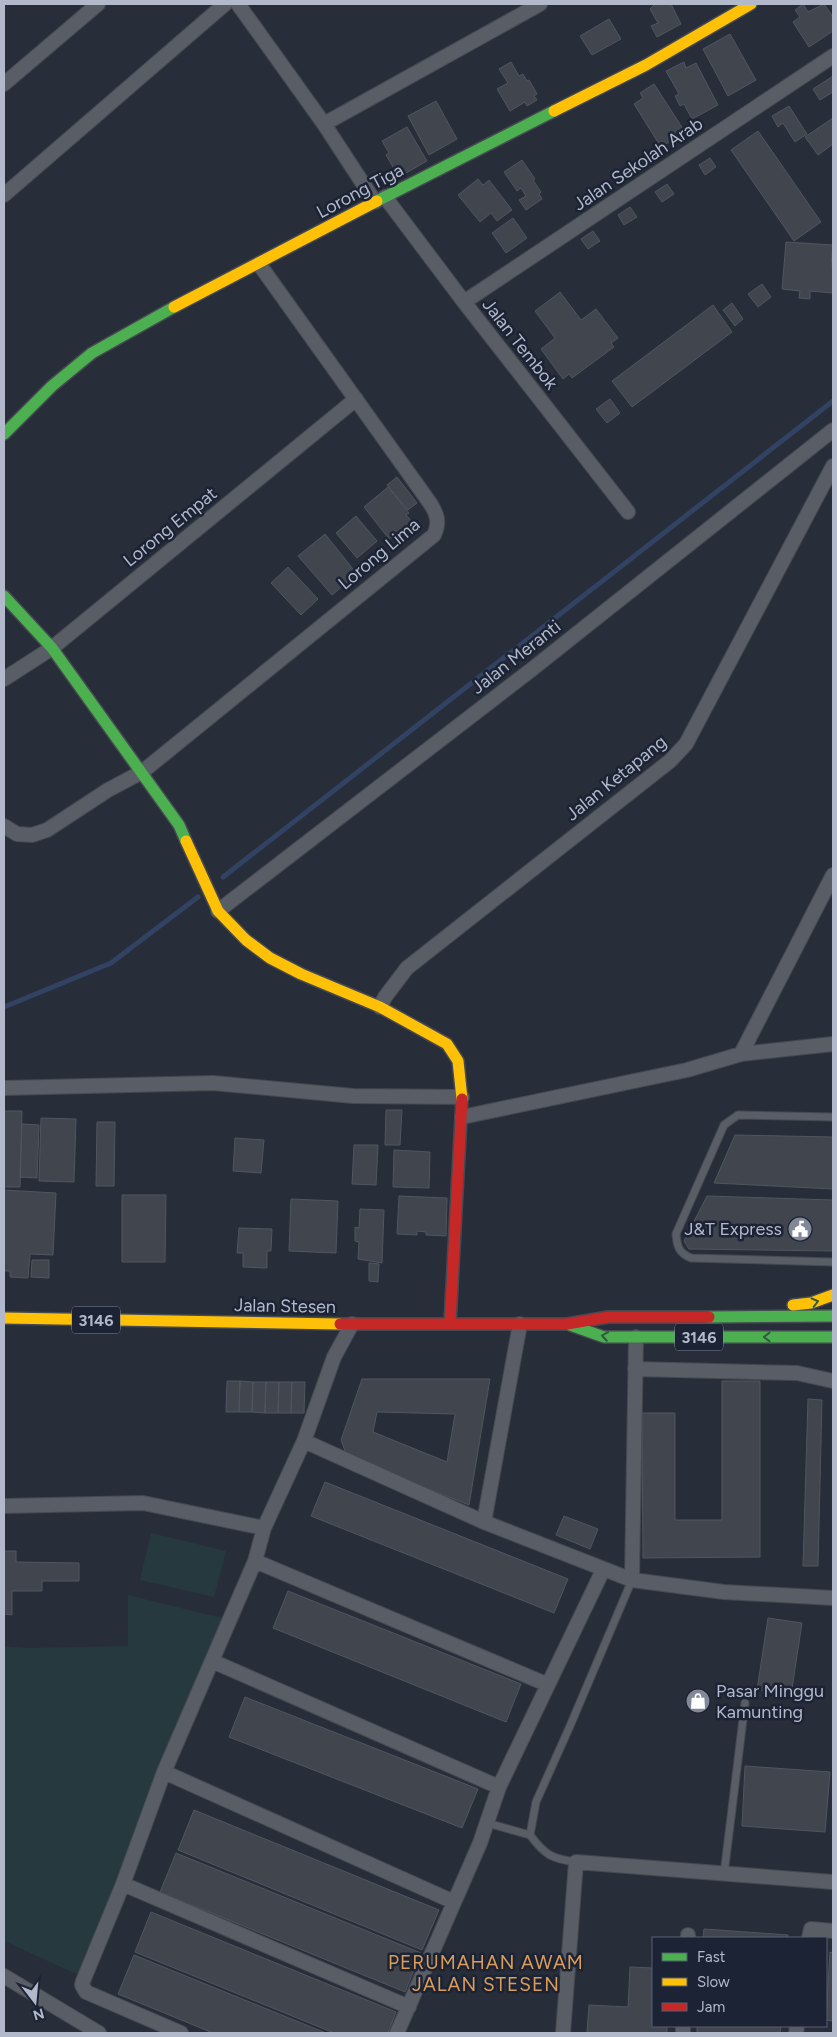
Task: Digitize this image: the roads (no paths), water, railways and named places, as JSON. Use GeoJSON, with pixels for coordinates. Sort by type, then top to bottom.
{"type":"FeatureCollection","features":[{"type":"Feature","properties":{"kind":"street"},"geometry":{"type":"LineString","coordinates":[[4,84],[98,4]]}},
{"type":"Feature","properties":{"kind":"street"},"geometry":{"type":"LineString","coordinates":[[4,195],[225,4]]}},
{"type":"Feature","properties":{"kind":"street","name":"Jalan Tembok"},"geometry":{"type":"LineString","coordinates":[[238,4],[380,199],[464,302],[628,512]]}},
{"type":"Feature","properties":{"kind":"street"},"geometry":{"type":"LineString","coordinates":[[324,124],[540,4]]}},
{"type":"Feature","properties":{"kind":"street","name":"Lorong Tiga"},"geometry":{"type":"LineString","coordinates":[[4,434],[52,386],[92,353],[167,310],[259,264],[380,199],[646,65],[751,4]]}},
{"type":"Feature","properties":{"kind":"street","name":"Jalan Sekolah Arab"},"geometry":{"type":"LineString","coordinates":[[464,302],[833,56]]}},
{"type":"Feature","properties":{"kind":"street","name":"Lorong Lima"},"geometry":{"type":"LineString","coordinates":[[4,826],[17,834],[32,835],[47,830],[108,790],[142,772],[434,534],[438,520],[435,510],[259,264]]}},
{"type":"Feature","properties":{"kind":"street","name":"Lorong Empat"},"geometry":{"type":"LineString","coordinates":[[4,679],[52,648],[356,399]]}},
{"type":"Feature","properties":{"kind":"street","name":"Jalan Meranti"},"geometry":{"type":"LineString","coordinates":[[218,911],[523,676],[833,430]]}},
{"type":"Feature","properties":{"kind":"street","name":"Jalan Ketapang"},"geometry":{"type":"LineString","coordinates":[[380,1007],[385,996],[407,968],[670,761],[686,744],[833,466]]}},
{"type":"Feature","properties":{"kind":"street"},"geometry":{"type":"LineString","coordinates":[[4,596],[52,648],[142,772],[179,825],[218,911],[246,940],[270,958],[301,974],[380,1007],[447,1044],[453,1051],[460,1071],[462,1117],[450,1324]]}},
{"type":"Feature","properties":{"kind":"street"},"geometry":{"type":"LineString","coordinates":[[741,1054],[833,875]]}},
{"type":"Feature","properties":{"kind":"street"},"geometry":{"type":"LineString","coordinates":[[462,1117],[687,1070],[741,1054],[833,1044]]}},
{"type":"Feature","properties":{"kind":"street"},"geometry":{"type":"LineString","coordinates":[[4,1088],[213,1083],[353,1096],[462,1098]]}},
{"type":"Feature","properties":{"kind":"street"},"geometry":{"type":"LineString","coordinates":[[697,1316],[811,1303],[833,1294]]}},
{"type":"Feature","properties":{"kind":"street","name":"3146"},"geometry":{"type":"LineString","coordinates":[[566,1324],[608,1318],[833,1316]]}},
{"type":"Feature","properties":{"kind":"street","name":"Jalan Stesen"},"geometry":{"type":"LineString","coordinates":[[4,1318],[352,1324],[566,1324]]}},
{"type":"Feature","properties":{"kind":"street"},"geometry":{"type":"LineString","coordinates":[[181,2033],[84,1990],[83,1980],[123,1884],[164,1772],[255,1561],[264,1528],[304,1441],[334,1357],[352,1324]]}},
{"type":"Feature","properties":{"kind":"street"},"geometry":{"type":"LineString","coordinates":[[484,1522],[520,1324]]}},
{"type":"Feature","properties":{"kind":"street","name":"3146"},"geometry":{"type":"LineString","coordinates":[[566,1324],[604,1338],[833,1337]]}},
{"type":"Feature","properties":{"kind":"street"},"geometry":{"type":"LineString","coordinates":[[632,1580],[636,1337]]}},
{"type":"Feature","properties":{"kind":"street"},"geometry":{"type":"LineString","coordinates":[[786,1338],[822,1346],[830,1350]]}},
{"type":"Feature","properties":{"kind":"street"},"geometry":{"type":"LineString","coordinates":[[635,1369],[797,1373],[833,1381]]}},
{"type":"Feature","properties":{"kind":"street"},"geometry":{"type":"LineString","coordinates":[[304,1441],[484,1522],[632,1580],[724,1592],[833,1598]]}},
{"type":"Feature","properties":{"kind":"street"},"geometry":{"type":"LineString","coordinates":[[4,1506],[143,1503],[264,1528]]}},
{"type":"Feature","properties":{"kind":"street"},"geometry":{"type":"LineString","coordinates":[[255,1561],[546,1684]]}},
{"type":"Feature","properties":{"kind":"street"},"geometry":{"type":"LineString","coordinates":[[397,2033],[487,1823],[499,1787],[546,1684],[603,1570]]}},
{"type":"Feature","properties":{"kind":"street"},"geometry":{"type":"LineString","coordinates":[[212,1661],[499,1787]]}},
{"type":"Feature","properties":{"kind":"street"},"geometry":{"type":"LineString","coordinates":[[164,1772],[454,1902]]}},
{"type":"Feature","properties":{"kind":"street"},"geometry":{"type":"LineString","coordinates":[[563,2033],[576,1862],[833,1882]]}},
{"type":"Feature","properties":{"kind":"street"},"geometry":{"type":"LineString","coordinates":[[123,1884],[409,2007]]}},
{"type":"Feature","properties":{"kind":"street"},"geometry":{"type":"LineString","coordinates":[[809,1937],[811,1929],[833,1931]]}},
{"type":"Feature","properties":{"kind":"street"},"geometry":{"type":"LineString","coordinates":[[4,1976],[99,2033]]}},
{"type":"Feature","properties":{"kind":"lane"},"geometry":{"type":"LineString","coordinates":[[833,1117],[738,1115],[730,1119],[724,1125],[676,1234],[676,1245],[681,1253],[691,1258],[833,1262]]}},
{"type":"Feature","properties":{"kind":"lane"},"geometry":{"type":"LineString","coordinates":[[530,1835],[536,1802],[632,1580]]}},
{"type":"Feature","properties":{"kind":"lane"},"geometry":{"type":"LineString","coordinates":[[724,1874],[744,1703]]}},
{"type":"Feature","properties":{"kind":"lane"},"geometry":{"type":"LineString","coordinates":[[487,1823],[530,1835],[541,1850],[556,1860],[576,1862]]}},
{"type":"Feature","properties":{"kind":"waterway"},"geometry":{"type":"LineString","coordinates":[[223,877],[833,401]]}},
{"type":"Feature","properties":{"kind":"waterway"},"geometry":{"type":"LineString","coordinates":[[4,1007],[111,963],[198,897]]}},
{"type":"Feature","properties":{"kind":"place","name":"J&T Express"},"geometry":{"type":"Point","coordinates":[800,1229]}},
{"type":"Feature","properties":{"kind":"place","name":"Pasar Minggu Kamunting"},"geometry":{"type":"Point","coordinates":[698,1701]}},
{"type":"Feature","properties":{"kind":"district","name":"PERUMAHAN AWAM JALAN STESEN"},"geometry":{"type":"Point","coordinates":[486,1973]}}]}
